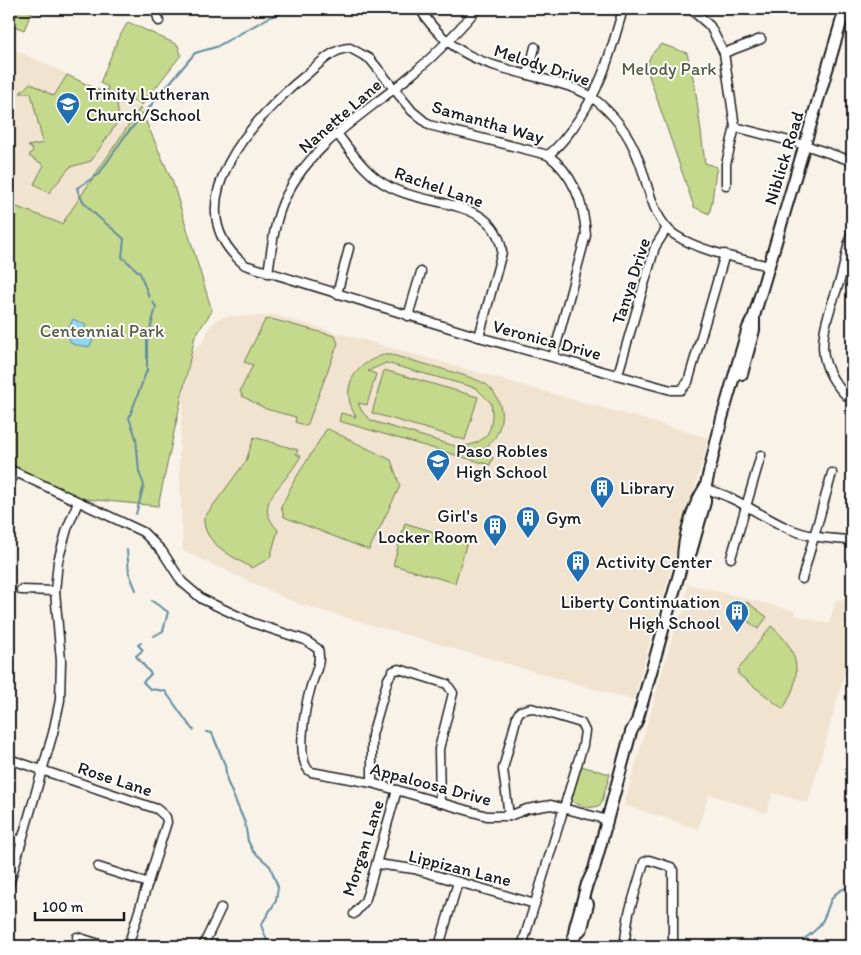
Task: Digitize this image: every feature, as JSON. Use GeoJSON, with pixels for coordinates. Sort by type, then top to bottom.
{"type":"FeatureCollection","features":[{"type":"Feature","properties":{"kind":"main road","name":"Niblick Road"},"geometry":{"type":"LineString","coordinates":[[572,946],[584,892],[594,869],[608,820],[615,810],[637,734],[637,721],[682,560],[683,550],[699,498],[705,489],[720,433],[722,418],[748,328],[754,316],[845,9]]}},
{"type":"Feature","properties":{"kind":"street"},"geometry":{"type":"LineString","coordinates":[[155,9],[159,21]]}},
{"type":"Feature","properties":{"kind":"street","name":"Melody Drive"},"geometry":{"type":"LineString","coordinates":[[420,9],[428,21],[448,42],[470,58],[576,89],[592,98],[619,123],[631,141],[659,217],[674,235],[692,244],[769,266]]}},
{"type":"Feature","properties":{"kind":"street","name":"Nanette Lane"},"geometry":{"type":"LineString","coordinates":[[268,273],[277,221],[286,195],[304,167],[338,135],[448,42],[477,9]]}},
{"type":"Feature","properties":{"kind":"street"},"geometry":{"type":"LineString","coordinates":[[548,155],[566,137],[592,98],[603,77],[624,9]]}},
{"type":"Feature","properties":{"kind":"street"},"geometry":{"type":"LineString","coordinates":[[695,13],[710,26],[724,53],[735,127],[726,164],[726,185]]}},
{"type":"Feature","properties":{"kind":"street"},"geometry":{"type":"LineString","coordinates":[[724,53],[761,39]]}},
{"type":"Feature","properties":{"kind":"street"},"geometry":{"type":"LineString","coordinates":[[528,75],[535,47]]}},
{"type":"Feature","properties":{"kind":"street","name":"Samantha Way"},"geometry":{"type":"LineString","coordinates":[[268,273],[246,265],[225,244],[216,218],[217,193],[222,179],[240,143],[260,118],[286,91],[343,48],[356,50],[370,59],[416,116],[429,125],[548,155],[561,165],[574,186],[585,222],[586,235],[552,356]]}},
{"type":"Feature","properties":{"kind":"street"},"geometry":{"type":"LineString","coordinates":[[735,127],[805,145],[852,161]]}},
{"type":"Feature","properties":{"kind":"street","name":"Rachel Lane"},"geometry":{"type":"LineString","coordinates":[[338,135],[365,169],[390,187],[472,212],[490,222],[501,241],[502,252],[479,337]]}},
{"type":"Feature","properties":{"kind":"street","name":"Tanya Drive"},"geometry":{"type":"LineString","coordinates":[[618,374],[655,247],[667,228]]}},
{"type":"Feature","properties":{"kind":"street"},"geometry":{"type":"LineString","coordinates":[[852,231],[849,255],[824,324],[823,339],[829,369],[836,382],[852,401]]}},
{"type":"Feature","properties":{"kind":"street"},"geometry":{"type":"LineString","coordinates":[[337,294],[349,248]]}},
{"type":"Feature","properties":{"kind":"street","name":"Veronica Drive"},"geometry":{"type":"LineString","coordinates":[[268,273],[479,337],[676,391],[685,387],[724,254]]}},
{"type":"Feature","properties":{"kind":"street"},"geometry":{"type":"LineString","coordinates":[[408,316],[421,272]]}},
{"type":"Feature","properties":{"kind":"street"},"geometry":{"type":"LineString","coordinates":[[732,558],[761,455]]}},
{"type":"Feature","properties":{"kind":"street"},"geometry":{"type":"LineString","coordinates":[[9,486],[12,471],[78,502],[67,529],[58,561],[55,591],[61,661],[60,700],[42,772],[9,885]]}},
{"type":"Feature","properties":{"kind":"street"},"geometry":{"type":"LineString","coordinates":[[802,579],[832,473]]}},
{"type":"Feature","properties":{"kind":"street"},"geometry":{"type":"LineString","coordinates":[[705,489],[724,494],[784,527],[813,536],[852,540]]}},
{"type":"Feature","properties":{"kind":"street","name":"Appaloosa Drive"},"geometry":{"type":"LineString","coordinates":[[78,502],[143,532],[162,551],[182,582],[202,599],[252,623],[306,640],[318,649],[320,661],[305,710],[303,756],[308,770],[372,783],[488,816],[509,816],[538,806],[551,805],[608,820]]}},
{"type":"Feature","properties":{"kind":"street"},"geometry":{"type":"LineString","coordinates":[[21,590],[55,591]]}},
{"type":"Feature","properties":{"kind":"street"},"geometry":{"type":"LineString","coordinates":[[372,783],[372,735],[388,679],[393,671],[399,669],[447,684],[453,693],[439,750],[440,803]]}},
{"type":"Feature","properties":{"kind":"street"},"geometry":{"type":"LineString","coordinates":[[509,816],[503,769],[520,711],[531,708],[581,723],[585,731],[522,946]]}},
{"type":"Feature","properties":{"kind":"street","name":"Rose Lane"},"geometry":{"type":"LineString","coordinates":[[9,759],[162,812],[166,817],[167,822],[128,946]]}},
{"type":"Feature","properties":{"kind":"street","name":"Morgan Lane"},"geometry":{"type":"LineString","coordinates":[[354,914],[365,901],[398,790]]}},
{"type":"Feature","properties":{"kind":"street"},"geometry":{"type":"LineString","coordinates":[[9,837],[22,841]]}},
{"type":"Feature","properties":{"kind":"street"},"geometry":{"type":"LineString","coordinates":[[624,946],[629,912],[644,862],[649,860],[671,867],[673,870],[673,946]]}},
{"type":"Feature","properties":{"kind":"street","name":"Lippizan Lane"},"geometry":{"type":"LineString","coordinates":[[377,864],[414,869],[535,904]]}},
{"type":"Feature","properties":{"kind":"street"},"geometry":{"type":"LineString","coordinates":[[98,867],[148,883]]}},
{"type":"Feature","properties":{"kind":"street"},"geometry":{"type":"LineString","coordinates":[[439,946],[458,882]]}},
{"type":"Feature","properties":{"kind":"street"},"geometry":{"type":"LineString","coordinates":[[203,946],[221,908]]}},
{"type":"Feature","properties":{"kind":"street"},"geometry":{"type":"LineString","coordinates":[[77,937],[106,946]]}},
{"type":"Feature","properties":{"kind":"shaded area","name":"Trinity Lutheran Church/School"},"geometry":{"type":"Polygon","coordinates":[[[9,47],[140,108],[9,304],[9,47]]]}},
{"type":"Feature","properties":{"kind":"shaded area","name":"Paso Robles High School"},"geometry":{"type":"Polygon","coordinates":[[[271,314],[709,438],[633,700],[299,604],[183,551],[179,452],[184,393],[192,352],[203,343],[208,330],[217,319],[228,316],[268,316],[271,314]]]}},
{"type":"Feature","properties":{"kind":"shaded area"},"geometry":{"type":"Polygon","coordinates":[[[688,584],[795,611],[794,615],[829,624],[836,600],[852,599],[852,617],[841,627],[852,631],[852,647],[808,803],[773,793],[766,813],[709,794],[698,829],[624,805],[677,621],[683,612],[688,584]]]}},
{"type":"Feature","properties":{"kind":"green space"},"geometry":{"type":"Polygon","coordinates":[[[19,9],[33,9],[24,30],[9,24],[19,9]]]}},
{"type":"Feature","properties":{"kind":"green space"},"geometry":{"type":"Polygon","coordinates":[[[128,22],[178,45],[181,55],[142,105],[107,91],[108,87],[100,83],[117,41],[128,22]]]}},
{"type":"Feature","properties":{"kind":"green space","name":"Melody Park"},"geometry":{"type":"Polygon","coordinates":[[[661,44],[687,53],[695,86],[705,163],[717,167],[709,214],[694,207],[646,67],[651,55],[661,44]]]}},
{"type":"Feature","properties":{"kind":"green space"},"geometry":{"type":"Polygon","coordinates":[[[67,75],[109,95],[117,103],[119,120],[91,161],[70,167],[49,193],[34,184],[44,165],[29,156],[33,150],[28,146],[43,143],[31,93],[20,93],[30,83],[54,96],[67,75]]]}},
{"type":"Feature","properties":{"kind":"green space","name":"Centennial Park"},"geometry":{"type":"Polygon","coordinates":[[[140,108],[173,183],[212,311],[195,336],[158,506],[66,497],[9,470],[9,204],[62,224],[140,108]]]}},
{"type":"Feature","properties":{"kind":"green space"},"geometry":{"type":"Polygon","coordinates":[[[271,319],[335,336],[338,343],[307,426],[295,422],[296,417],[266,409],[242,396],[240,391],[253,365],[244,362],[265,320],[271,319]]]}},
{"type":"Feature","properties":{"kind":"green space"},"geometry":{"type":"Polygon","coordinates":[[[383,355],[392,355],[457,373],[491,388],[500,406],[500,426],[490,443],[477,453],[493,457],[490,465],[339,421],[341,413],[356,417],[351,407],[349,388],[357,372],[373,359],[383,355]],[[386,363],[368,371],[376,374],[367,405],[358,403],[363,413],[372,421],[458,447],[476,443],[487,434],[490,428],[492,421],[491,403],[476,388],[386,363]]]}},
{"type":"Feature","properties":{"kind":"green space"},"geometry":{"type":"Polygon","coordinates":[[[384,370],[478,397],[465,440],[372,413],[384,370]]]}},
{"type":"Feature","properties":{"kind":"green space"},"geometry":{"type":"Polygon","coordinates":[[[328,429],[391,460],[399,483],[400,486],[369,550],[284,517],[281,507],[294,481],[328,429]]]}},
{"type":"Feature","properties":{"kind":"green space"},"geometry":{"type":"Polygon","coordinates":[[[254,437],[298,450],[296,454],[301,456],[268,503],[269,516],[278,530],[270,558],[252,568],[221,549],[214,542],[208,535],[204,518],[246,461],[254,437]]]}},
{"type":"Feature","properties":{"kind":"green space"},"geometry":{"type":"Polygon","coordinates":[[[405,523],[467,542],[455,583],[393,565],[405,523]]]}},
{"type":"Feature","properties":{"kind":"green space"},"geometry":{"type":"Polygon","coordinates":[[[747,602],[767,617],[758,629],[738,614],[747,602]]]}},
{"type":"Feature","properties":{"kind":"green space"},"geometry":{"type":"Polygon","coordinates":[[[771,626],[788,645],[796,665],[794,686],[783,709],[738,674],[738,670],[771,626]]]}},
{"type":"Feature","properties":{"kind":"green space"},"geometry":{"type":"Polygon","coordinates":[[[581,766],[610,774],[601,804],[598,806],[587,807],[573,802],[572,798],[581,766]]]}},
{"type":"Feature","properties":{"kind":"water"},"geometry":{"type":"Polygon","coordinates":[[[73,319],[86,325],[83,332],[93,341],[89,347],[72,344],[66,334],[73,319]]]}},
{"type":"Feature","properties":{"kind":"waterway"},"geometry":{"type":"LineString","coordinates":[[149,297],[140,273],[122,257],[124,239],[84,203],[77,188],[99,174],[125,136],[195,53],[216,47],[270,17],[294,9]]}},
{"type":"Feature","properties":{"kind":"waterway"},"geometry":{"type":"LineString","coordinates":[[136,514],[144,485],[139,472],[136,438],[129,418],[147,370],[147,341],[156,307],[153,302]]}},
{"type":"Feature","properties":{"kind":"waterway"},"geometry":{"type":"LineString","coordinates":[[127,550],[129,573],[136,590]]}},
{"type":"Feature","properties":{"kind":"waterway"},"geometry":{"type":"LineString","coordinates":[[152,601],[168,612],[163,631],[154,636]]}},
{"type":"Feature","properties":{"kind":"waterway"},"geometry":{"type":"LineString","coordinates":[[141,643],[138,645],[143,650],[136,656],[151,674],[143,682],[150,689],[165,691],[194,730]]}},
{"type":"Feature","properties":{"kind":"waterway"},"geometry":{"type":"LineString","coordinates":[[206,732],[212,733],[225,765],[227,781],[245,823],[248,841],[253,851],[270,866],[278,887],[276,901],[261,925],[268,943],[273,946]]}},
{"type":"Feature","properties":{"kind":"waterway"},"geometry":{"type":"LineString","coordinates":[[803,940],[815,931],[823,921],[832,898],[843,889],[852,886]]}},
{"type":"Feature","properties":{"kind":"place","name":"Trinity Lutheran Church/School"},"geometry":{"type":"Point","coordinates":[68,125]}},
{"type":"Feature","properties":{"kind":"place","name":"Paso Robles High School"},"geometry":{"type":"Point","coordinates":[438,482]}},
{"type":"Feature","properties":{"kind":"place","name":"Library"},"geometry":{"type":"Point","coordinates":[602,509]}},
{"type":"Feature","properties":{"kind":"place","name":"Gym"},"geometry":{"type":"Point","coordinates":[528,539]}},
{"type":"Feature","properties":{"kind":"place","name":"Girl's Locker Room"},"geometry":{"type":"Point","coordinates":[495,547]}},
{"type":"Feature","properties":{"kind":"place","name":"Activity Center"},"geometry":{"type":"Point","coordinates":[578,583]}},
{"type":"Feature","properties":{"kind":"place","name":"Liberty Continuation High School"},"geometry":{"type":"Point","coordinates":[737,633]}}]}
